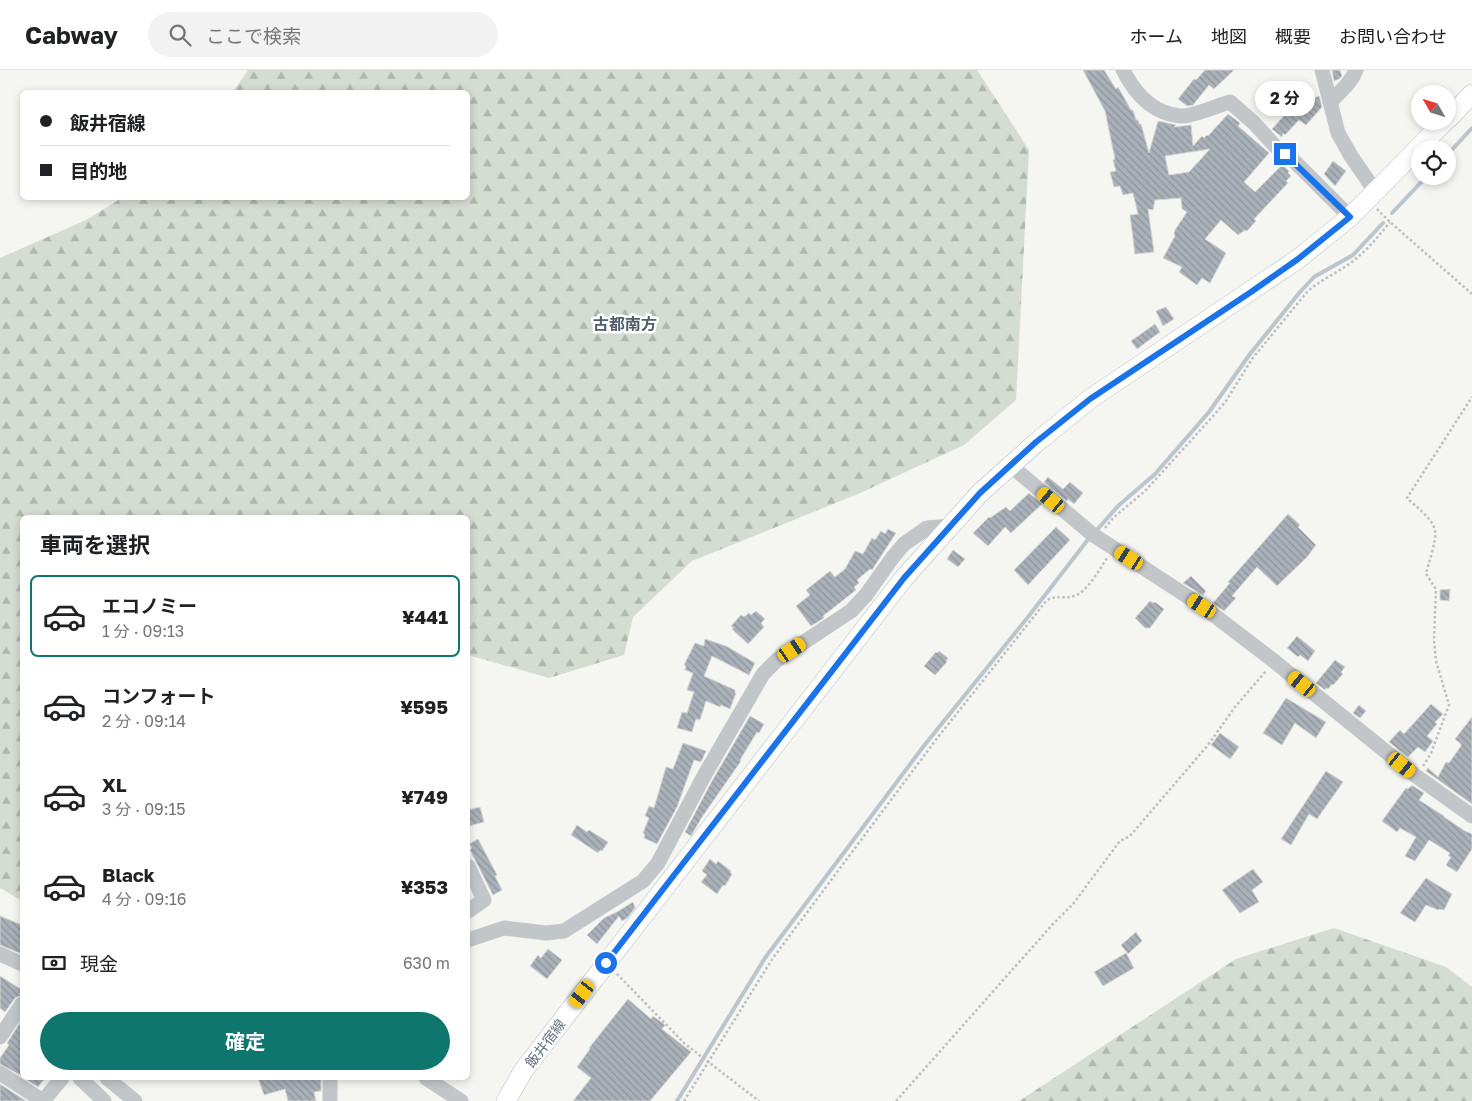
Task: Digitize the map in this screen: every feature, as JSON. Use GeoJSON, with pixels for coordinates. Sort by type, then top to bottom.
{"type":"FeatureCollection","features":[{"type":"Feature","properties":{"kind":"main road","name":"飯井宿線"},"geometry":{"type":"LineString","coordinates":[[1456,110],[1472,94]]}},
{"type":"Feature","properties":{"kind":"main road","name":"飯井宿線"},"geometry":{"type":"LineString","coordinates":[[506,1101],[523,1071],[904,578],[980,493],[1036,442],[1090,399],[1298,259],[1350,217],[1436,130]]}},
{"type":"Feature","properties":{"kind":"street"},"geometry":{"type":"LineString","coordinates":[[1123,70],[1142,98],[1156,110],[1183,116],[1230,102],[1254,123],[1275,146],[1295,162],[1350,217]]}},
{"type":"Feature","properties":{"kind":"street"},"geometry":{"type":"LineString","coordinates":[[1322,70],[1338,133],[1371,195]]}},
{"type":"Feature","properties":{"kind":"street"},"geometry":{"type":"LineString","coordinates":[[1330,102],[1341,92],[1356,70]]}},
{"type":"Feature","properties":{"kind":"street"},"geometry":{"type":"LineString","coordinates":[[1010,465],[1097,538],[1202,606],[1274,661],[1416,776],[1472,816]]}},
{"type":"Feature","properties":{"kind":"street"},"geometry":{"type":"LineString","coordinates":[[470,939],[504,928],[546,932],[564,931],[643,881],[658,863],[704,776],[763,674],[777,660],[851,610],[866,595],[892,557],[904,544],[927,528],[950,526]]}},
{"type":"Feature","properties":{"kind":"street"},"geometry":{"type":"LineString","coordinates":[[470,870],[484,900],[470,910]]}},
{"type":"Feature","properties":{"kind":"street"},"geometry":{"type":"LineString","coordinates":[[0,954],[20,963]]}},
{"type":"Feature","properties":{"kind":"street"},"geometry":{"type":"LineString","coordinates":[[0,1037],[20,1007]]}},
{"type":"Feature","properties":{"kind":"street"},"geometry":{"type":"LineString","coordinates":[[0,1073],[43,1101],[60,1080]]}},
{"type":"Feature","properties":{"kind":"street"},"geometry":{"type":"LineString","coordinates":[[82,1080],[104,1101]]}},
{"type":"Feature","properties":{"kind":"street"},"geometry":{"type":"LineString","coordinates":[[110,1080],[135,1101]]}},
{"type":"Feature","properties":{"kind":"street"},"geometry":{"type":"LineString","coordinates":[[330,1080],[330,1101]]}},
{"type":"Feature","properties":{"kind":"street"},"geometry":{"type":"LineString","coordinates":[[429,1080],[461,1101]]}},
{"type":"Feature","properties":{"kind":"path"},"geometry":{"type":"LineString","coordinates":[[1371,195],[1390,222],[1472,294]]}},
{"type":"Feature","properties":{"kind":"path"},"geometry":{"type":"LineString","coordinates":[[1097,538],[1113,518],[1145,490],[1215,414],[1226,401],[1252,359],[1307,292],[1316,283],[1351,262],[1372,244],[1390,222]]}},
{"type":"Feature","properties":{"kind":"path"},"geometry":{"type":"LineString","coordinates":[[1416,776],[1432,753],[1448,704],[1436,662],[1434,640],[1436,589],[1426,574],[1429,557],[1435,541],[1435,531],[1424,514],[1407,498],[1472,397]]}},
{"type":"Feature","properties":{"kind":"path"},"geometry":{"type":"LineString","coordinates":[[684,1101],[773,958],[941,733],[1047,600],[1054,596],[1074,596],[1085,589],[1114,549]]}},
{"type":"Feature","properties":{"kind":"path"},"geometry":{"type":"LineString","coordinates":[[896,1101],[1052,925],[1073,904],[1120,841],[1130,836],[1208,745],[1235,707],[1274,661]]}},
{"type":"Feature","properties":{"kind":"path"},"geometry":{"type":"LineString","coordinates":[[606,963],[685,1044],[759,1101]]}},
{"type":"Feature","properties":{"kind":"green space"},"geometry":{"type":"Polygon","coordinates":[[[248,70],[977,70],[1029,150],[1016,400],[964,445],[858,494],[692,561],[633,617],[624,655],[549,678],[470,656],[470,515],[20,515],[20,900],[0,888],[0,258],[86,220],[119,200],[470,200],[470,90],[234,90],[248,70]]]}},
{"type":"Feature","properties":{"kind":"green space"},"geometry":{"type":"Polygon","coordinates":[[[1334,928],[1446,967],[1472,987],[1472,1101],[1019,1101],[1236,959],[1334,928]]]}},
{"type":"Feature","properties":{"kind":"building"},"geometry":{"type":"Polygon","coordinates":[[[1083,70],[1104,70],[1116,89],[1118,87],[1131,110],[1133,110],[1136,120],[1141,124],[1149,153],[1158,121],[1176,125],[1174,127],[1191,125],[1193,146],[1202,136],[1204,138],[1208,136],[1228,114],[1240,123],[1238,126],[1269,153],[1244,182],[1255,192],[1282,165],[1289,171],[1288,173],[1291,176],[1286,181],[1288,183],[1254,219],[1256,221],[1247,231],[1245,230],[1238,235],[1221,220],[1205,239],[1226,253],[1210,283],[1202,278],[1197,285],[1179,272],[1182,267],[1163,258],[1175,236],[1175,230],[1187,212],[1182,209],[1181,198],[1155,200],[1153,210],[1148,209],[1154,252],[1135,254],[1130,215],[1138,214],[1133,193],[1123,195],[1120,186],[1114,187],[1110,172],[1116,171],[1113,160],[1115,159],[1105,111],[1083,70]],[[1210,149],[1165,156],[1169,175],[1189,172],[1210,149]]]}},
{"type":"Feature","properties":{"kind":"building"},"geometry":{"type":"Polygon","coordinates":[[[1205,70],[1234,70],[1214,89],[1209,85],[1193,105],[1187,106],[1178,99],[1194,79],[1196,80],[1205,70]]]}},
{"type":"Feature","properties":{"kind":"building"},"geometry":{"type":"Polygon","coordinates":[[[1332,70],[1340,70],[1342,76],[1334,81],[1332,70]]]}},
{"type":"Feature","properties":{"kind":"building"},"geometry":{"type":"Polygon","coordinates":[[[1319,96],[1322,107],[1306,125],[1299,120],[1285,135],[1283,133],[1282,137],[1272,129],[1298,100],[1302,99],[1305,101],[1319,96]]]}},
{"type":"Feature","properties":{"kind":"building"},"geometry":{"type":"Polygon","coordinates":[[[1333,161],[1346,171],[1335,186],[1324,174],[1333,161]]]}},
{"type":"Feature","properties":{"kind":"building"},"geometry":{"type":"Polygon","coordinates":[[[1166,307],[1174,319],[1163,326],[1156,311],[1166,307]]]}},
{"type":"Feature","properties":{"kind":"building"},"geometry":{"type":"Polygon","coordinates":[[[1155,324],[1160,332],[1137,349],[1131,341],[1155,324]]]}},
{"type":"Feature","properties":{"kind":"building"},"geometry":{"type":"Polygon","coordinates":[[[1048,477],[1063,489],[1070,482],[1083,493],[1074,504],[1068,499],[1067,501],[1044,482],[1048,477]]]}},
{"type":"Feature","properties":{"kind":"building"},"geometry":{"type":"Polygon","coordinates":[[[1029,493],[1042,504],[1011,533],[1005,527],[988,546],[973,533],[989,517],[1006,507],[1010,511],[1029,493]]]}},
{"type":"Feature","properties":{"kind":"building"},"geometry":{"type":"Polygon","coordinates":[[[1288,514],[1300,525],[1298,527],[1316,545],[1307,557],[1277,586],[1257,567],[1232,596],[1236,598],[1224,611],[1213,603],[1230,583],[1228,582],[1288,514]]]}},
{"type":"Feature","properties":{"kind":"building"},"geometry":{"type":"Polygon","coordinates":[[[1056,527],[1070,540],[1028,585],[1014,570],[1056,527]]]}},
{"type":"Feature","properties":{"kind":"building"},"geometry":{"type":"Polygon","coordinates":[[[888,529],[896,533],[872,570],[870,569],[857,580],[859,583],[854,587],[856,590],[823,616],[824,618],[811,626],[796,606],[810,595],[806,590],[830,571],[835,577],[845,569],[855,551],[863,554],[872,538],[875,540],[881,531],[885,534],[888,529]]]}},
{"type":"Feature","properties":{"kind":"building"},"geometry":{"type":"Polygon","coordinates":[[[953,550],[965,559],[958,567],[947,559],[953,550]]]}},
{"type":"Feature","properties":{"kind":"building"},"geometry":{"type":"Polygon","coordinates":[[[1191,576],[1206,591],[1203,595],[1183,583],[1191,576]]]}},
{"type":"Feature","properties":{"kind":"building"},"geometry":{"type":"Polygon","coordinates":[[[1450,589],[1449,601],[1440,600],[1440,590],[1450,589]]]}},
{"type":"Feature","properties":{"kind":"building"},"geometry":{"type":"Polygon","coordinates":[[[1150,601],[1155,602],[1164,609],[1150,628],[1145,628],[1135,618],[1150,601]]]}},
{"type":"Feature","properties":{"kind":"building"},"geometry":{"type":"Polygon","coordinates":[[[756,611],[765,619],[761,623],[764,627],[748,644],[731,626],[741,615],[744,617],[756,611]]]}},
{"type":"Feature","properties":{"kind":"building"},"geometry":{"type":"Polygon","coordinates":[[[1297,636],[1315,651],[1308,661],[1300,655],[1298,657],[1287,648],[1297,636]]]}},
{"type":"Feature","properties":{"kind":"building"},"geometry":{"type":"Polygon","coordinates":[[[705,639],[726,646],[755,663],[749,675],[712,656],[704,676],[735,690],[736,693],[730,709],[706,701],[700,720],[696,719],[692,732],[677,728],[682,712],[687,713],[694,692],[687,690],[693,673],[685,670],[686,666],[684,665],[695,643],[704,646],[705,639]]]}},
{"type":"Feature","properties":{"kind":"building"},"geometry":{"type":"Polygon","coordinates":[[[939,651],[948,658],[947,662],[935,675],[924,666],[939,651]]]}},
{"type":"Feature","properties":{"kind":"building"},"geometry":{"type":"Polygon","coordinates":[[[1335,660],[1345,667],[1341,672],[1343,674],[1333,685],[1325,690],[1316,683],[1335,660]]]}},
{"type":"Feature","properties":{"kind":"building"},"geometry":{"type":"Polygon","coordinates":[[[1286,698],[1326,722],[1316,738],[1295,723],[1282,745],[1263,733],[1286,698]]]}},
{"type":"Feature","properties":{"kind":"building"},"geometry":{"type":"Polygon","coordinates":[[[1431,704],[1443,714],[1435,722],[1437,724],[1427,736],[1433,741],[1425,752],[1418,747],[1408,757],[1389,742],[1400,730],[1404,734],[1431,704]]]}},
{"type":"Feature","properties":{"kind":"building"},"geometry":{"type":"Polygon","coordinates":[[[1359,705],[1366,711],[1360,718],[1353,713],[1359,705]]]}},
{"type":"Feature","properties":{"kind":"building"},"geometry":{"type":"Polygon","coordinates":[[[750,716],[764,724],[691,836],[685,832],[750,716]]]}},
{"type":"Feature","properties":{"kind":"building"},"geometry":{"type":"Polygon","coordinates":[[[1472,717],[1472,804],[1426,771],[1428,768],[1438,777],[1446,762],[1449,763],[1461,746],[1455,739],[1472,717]]]}},
{"type":"Feature","properties":{"kind":"building"},"geometry":{"type":"Polygon","coordinates":[[[1220,733],[1239,747],[1230,759],[1211,745],[1220,733]]]}},
{"type":"Feature","properties":{"kind":"building"},"geometry":{"type":"Polygon","coordinates":[[[683,743],[706,751],[701,762],[694,760],[677,807],[657,844],[644,838],[645,835],[643,833],[649,818],[645,816],[649,806],[654,808],[666,767],[673,769],[683,743]]]}},
{"type":"Feature","properties":{"kind":"building"},"geometry":{"type":"Polygon","coordinates":[[[1326,771],[1343,782],[1317,819],[1309,814],[1291,845],[1281,839],[1326,771]]]}},
{"type":"Feature","properties":{"kind":"building"},"geometry":{"type":"Polygon","coordinates":[[[1411,786],[1424,793],[1419,800],[1472,834],[1472,849],[1457,872],[1446,865],[1451,857],[1448,856],[1450,853],[1429,840],[1415,861],[1405,856],[1416,837],[1400,828],[1397,832],[1382,821],[1406,788],[1408,789],[1411,786]]]}},
{"type":"Feature","properties":{"kind":"building"},"geometry":{"type":"Polygon","coordinates":[[[480,807],[484,822],[470,826],[470,810],[480,807]]]}},
{"type":"Feature","properties":{"kind":"building"},"geometry":{"type":"Polygon","coordinates":[[[577,825],[608,842],[602,851],[600,850],[598,853],[571,835],[577,825]]]}},
{"type":"Feature","properties":{"kind":"building"},"geometry":{"type":"Polygon","coordinates":[[[478,839],[497,875],[495,876],[502,890],[493,895],[470,850],[472,848],[470,843],[478,839]]]}},
{"type":"Feature","properties":{"kind":"building"},"geometry":{"type":"Polygon","coordinates":[[[710,859],[716,864],[718,861],[731,871],[732,874],[725,886],[723,885],[717,894],[701,882],[707,875],[702,871],[710,859]]]}},
{"type":"Feature","properties":{"kind":"building"},"geometry":{"type":"Polygon","coordinates":[[[1253,869],[1263,882],[1252,890],[1259,902],[1240,913],[1222,890],[1253,869]]]}},
{"type":"Feature","properties":{"kind":"building"},"geometry":{"type":"Polygon","coordinates":[[[1426,878],[1452,894],[1444,910],[1438,910],[1426,905],[1415,922],[1400,913],[1426,878]]]}},
{"type":"Feature","properties":{"kind":"building"},"geometry":{"type":"Polygon","coordinates":[[[633,902],[635,908],[627,918],[622,921],[619,916],[597,944],[587,935],[604,918],[633,902]]]}},
{"type":"Feature","properties":{"kind":"building"},"geometry":{"type":"Polygon","coordinates":[[[0,916],[20,924],[20,953],[0,945],[0,916]]]}},
{"type":"Feature","properties":{"kind":"building"},"geometry":{"type":"Polygon","coordinates":[[[1136,932],[1142,941],[1128,954],[1121,945],[1136,932]]]}},
{"type":"Feature","properties":{"kind":"building"},"geometry":{"type":"Polygon","coordinates":[[[548,949],[562,960],[547,979],[530,966],[538,955],[541,958],[548,949]]]}},
{"type":"Feature","properties":{"kind":"building"},"geometry":{"type":"Polygon","coordinates":[[[1126,953],[1134,968],[1103,986],[1094,972],[1126,953]]]}},
{"type":"Feature","properties":{"kind":"building"},"geometry":{"type":"Polygon","coordinates":[[[0,976],[20,989],[20,996],[15,998],[5,1012],[0,1008],[0,976]]]}},
{"type":"Feature","properties":{"kind":"building"},"geometry":{"type":"Polygon","coordinates":[[[628,999],[651,1019],[653,1016],[665,1025],[662,1029],[691,1052],[650,1101],[573,1101],[591,1078],[577,1067],[589,1048],[628,999]]]}},
{"type":"Feature","properties":{"kind":"building"},"geometry":{"type":"Polygon","coordinates":[[[20,1023],[20,1075],[0,1064],[0,1058],[9,1045],[7,1043],[20,1023]]]}},
{"type":"Feature","properties":{"kind":"building"},"geometry":{"type":"Polygon","coordinates":[[[27,1080],[43,1080],[38,1087],[27,1080]]]}},
{"type":"Feature","properties":{"kind":"building"},"geometry":{"type":"Polygon","coordinates":[[[259,1080],[321,1080],[321,1091],[314,1092],[316,1101],[288,1101],[285,1089],[264,1095],[259,1080]]]}},
{"type":"Feature","properties":{"kind":"building"},"geometry":{"type":"Polygon","coordinates":[[[0,1084],[26,1101],[0,1101],[0,1084]]]}},
{"type":"Feature","properties":{"kind":"waterway"},"geometry":{"type":"LineString","coordinates":[[1456,145],[1472,128]]}},
{"type":"Feature","properties":{"kind":"waterway"},"geometry":{"type":"LineString","coordinates":[[1392,213],[1418,185]]}},
{"type":"Feature","properties":{"kind":"waterway"},"geometry":{"type":"LineString","coordinates":[[1096,531],[1118,506],[1155,474],[1209,412],[1250,354],[1300,292],[1314,277],[1353,255],[1383,223]]}},
{"type":"Feature","properties":{"kind":"waterway"},"geometry":{"type":"LineString","coordinates":[[677,1101],[765,958],[923,747],[1090,537]]}},
{"type":"Feature","properties":{"kind":"district","name":"古都南方"},"geometry":{"type":"Point","coordinates":[625,324]}},
{"type":"Feature","properties":{"kind":"route"},"geometry":{"type":"LineString","coordinates":[[606,963],[904,578],[980,493],[1036,442],[1090,399],[1251,292],[1298,259],[1350,217],[1285,154]]}}]}
